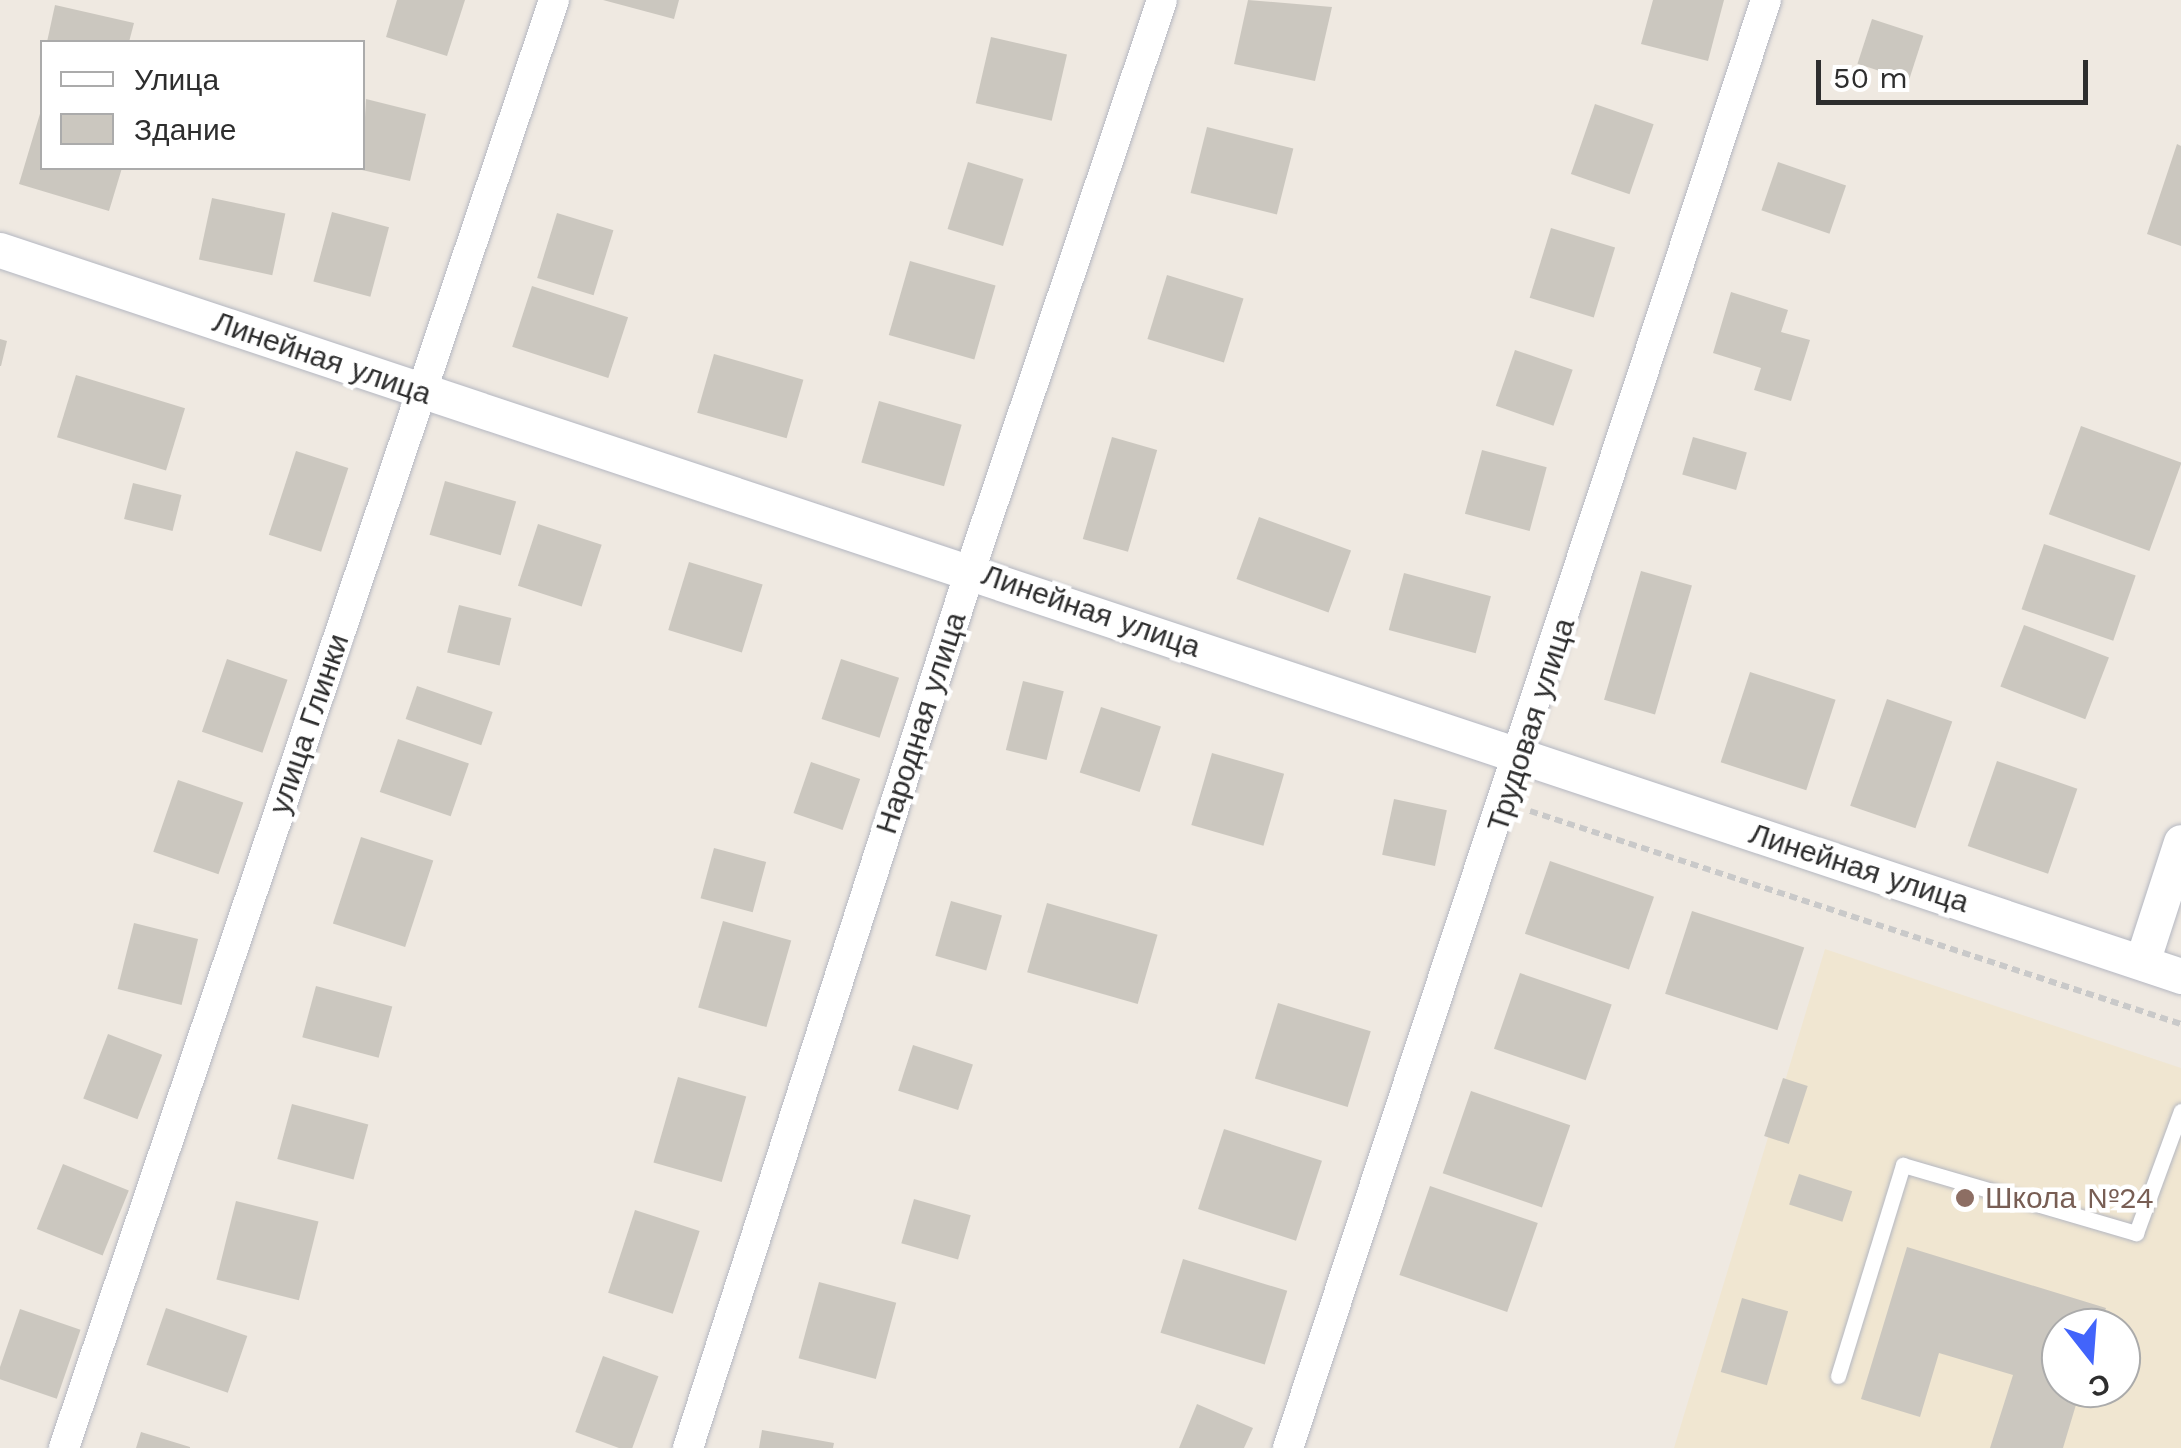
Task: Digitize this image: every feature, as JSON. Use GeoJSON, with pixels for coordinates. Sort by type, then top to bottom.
{"type":"FeatureCollection","features":[{"type":"Feature","properties":{"kind":"street","name":"улица Глинки"},"geometry":{"type":"LineString","coordinates":[[64,1448],[554,0]]}},
{"type":"Feature","properties":{"kind":"street","name":"Народная улица"},"geometry":{"type":"LineString","coordinates":[[688,1448],[970,571],[1162,0]]}},
{"type":"Feature","properties":{"kind":"street","name":"Трудовая улица"},"geometry":{"type":"LineString","coordinates":[[1288,1448],[1522,756],[1766,0]]}},
{"type":"Feature","properties":{"kind":"street","name":"Линейная улица"},"geometry":{"type":"LineString","coordinates":[[0,250],[2181,976]]}},
{"type":"Feature","properties":{"kind":"street"},"geometry":{"type":"LineString","coordinates":[[2142,962],[2181,842]]}},
{"type":"Feature","properties":{"kind":"lane"},"geometry":{"type":"LineString","coordinates":[[1838,1376],[1903,1165],[2136,1232],[2181,1110]]}},
{"type":"Feature","properties":{"kind":"path"},"geometry":{"type":"LineString","coordinates":[[1505,803],[2181,1024]]}},
{"type":"Feature","properties":{"kind":"shaded area","name":"Школа №24"},"geometry":{"type":"Polygon","coordinates":[[[1825,949],[2181,1068],[2181,1448],[1674,1448],[1825,949]]]}},
{"type":"Feature","properties":{"kind":"building"},"geometry":{"type":"Polygon","coordinates":[[[397,0],[465,0],[447,56],[386,37],[397,0]]]}},
{"type":"Feature","properties":{"kind":"building"},"geometry":{"type":"Polygon","coordinates":[[[603,0],[679,0],[674,19],[603,0]]]}},
{"type":"Feature","properties":{"kind":"building"},"geometry":{"type":"Polygon","coordinates":[[[1248,0],[1332,7],[1315,81],[1234,64],[1248,0]]]}},
{"type":"Feature","properties":{"kind":"building"},"geometry":{"type":"Polygon","coordinates":[[[1653,0],[1724,0],[1708,61],[1641,44],[1653,0]]]}},
{"type":"Feature","properties":{"kind":"building"},"geometry":{"type":"Polygon","coordinates":[[[55,5],[134,23],[130,40],[47,40],[55,5]]]}},
{"type":"Feature","properties":{"kind":"building"},"geometry":{"type":"Polygon","coordinates":[[[1872,19],[1923,36],[1909,80],[1857,64],[1872,19]]]}},
{"type":"Feature","properties":{"kind":"building"},"geometry":{"type":"Polygon","coordinates":[[[991,37],[1067,55],[1052,121],[976,103],[991,37]]]}},
{"type":"Feature","properties":{"kind":"building"},"geometry":{"type":"Polygon","coordinates":[[[366,99],[426,114],[410,181],[362,170],[366,99]]]}},
{"type":"Feature","properties":{"kind":"building"},"geometry":{"type":"Polygon","coordinates":[[[1595,104],[1654,124],[1630,194],[1571,174],[1595,104]]]}},
{"type":"Feature","properties":{"kind":"building"},"geometry":{"type":"Polygon","coordinates":[[[40,114],[40,170],[121,170],[109,211],[19,184],[40,114]]]}},
{"type":"Feature","properties":{"kind":"building"},"geometry":{"type":"Polygon","coordinates":[[[1207,127],[1293,149],[1277,215],[1191,193],[1207,127]]]}},
{"type":"Feature","properties":{"kind":"building"},"geometry":{"type":"Polygon","coordinates":[[[2177,144],[2181,146],[2181,246],[2147,234],[2177,144]]]}},
{"type":"Feature","properties":{"kind":"building"},"geometry":{"type":"Polygon","coordinates":[[[968,162],[1023,179],[1003,246],[948,229],[968,162]]]}},
{"type":"Feature","properties":{"kind":"building"},"geometry":{"type":"Polygon","coordinates":[[[1778,162],[1846,185],[1829,234],[1761,210],[1778,162]]]}},
{"type":"Feature","properties":{"kind":"building"},"geometry":{"type":"Polygon","coordinates":[[[212,198],[285,214],[272,275],[199,260],[212,198]]]}},
{"type":"Feature","properties":{"kind":"building"},"geometry":{"type":"Polygon","coordinates":[[[332,212],[389,227],[370,297],[313,282],[332,212]]]}},
{"type":"Feature","properties":{"kind":"building"},"geometry":{"type":"Polygon","coordinates":[[[557,213],[613,230],[594,295],[537,278],[557,213]]]}},
{"type":"Feature","properties":{"kind":"building"},"geometry":{"type":"Polygon","coordinates":[[[1551,228],[1615,248],[1594,317],[1530,298],[1551,228]]]}},
{"type":"Feature","properties":{"kind":"building"},"geometry":{"type":"Polygon","coordinates":[[[910,261],[996,286],[974,360],[889,335],[910,261]]]}},
{"type":"Feature","properties":{"kind":"building"},"geometry":{"type":"Polygon","coordinates":[[[1167,275],[1244,298],[1224,362],[1147,339],[1167,275]]]}},
{"type":"Feature","properties":{"kind":"building"},"geometry":{"type":"Polygon","coordinates":[[[532,286],[628,317],[608,378],[512,347],[532,286]]]}},
{"type":"Feature","properties":{"kind":"building"},"geometry":{"type":"Polygon","coordinates":[[[1731,292],[1788,310],[1781,332],[1810,340],[1791,401],[1754,390],[1761,368],[1713,353],[1731,292]]]}},
{"type":"Feature","properties":{"kind":"building"},"geometry":{"type":"Polygon","coordinates":[[[0,339],[7,341],[1,366],[0,366],[0,339]]]}},
{"type":"Feature","properties":{"kind":"building"},"geometry":{"type":"Polygon","coordinates":[[[1515,350],[1573,370],[1553,426],[1496,406],[1515,350]]]}},
{"type":"Feature","properties":{"kind":"building"},"geometry":{"type":"Polygon","coordinates":[[[714,354],[803,380],[787,438],[697,413],[714,354]]]}},
{"type":"Feature","properties":{"kind":"building"},"geometry":{"type":"Polygon","coordinates":[[[76,375],[185,408],[166,470],[57,437],[76,375]]]}},
{"type":"Feature","properties":{"kind":"building"},"geometry":{"type":"Polygon","coordinates":[[[879,401],[962,425],[944,486],[861,463],[879,401]]]}},
{"type":"Feature","properties":{"kind":"building"},"geometry":{"type":"Polygon","coordinates":[[[2081,426],[2181,462],[2149,551],[2049,514],[2081,426]]]}},
{"type":"Feature","properties":{"kind":"building"},"geometry":{"type":"Polygon","coordinates":[[[1112,437],[1157,450],[1128,552],[1083,539],[1112,437]]]}},
{"type":"Feature","properties":{"kind":"building"},"geometry":{"type":"Polygon","coordinates":[[[1693,437],[1747,452],[1736,490],[1682,474],[1693,437]]]}},
{"type":"Feature","properties":{"kind":"building"},"geometry":{"type":"Polygon","coordinates":[[[1482,450],[1547,467],[1530,531],[1465,514],[1482,450]]]}},
{"type":"Feature","properties":{"kind":"building"},"geometry":{"type":"Polygon","coordinates":[[[296,451],[348,468],[321,552],[269,535],[296,451]]]}},
{"type":"Feature","properties":{"kind":"building"},"geometry":{"type":"Polygon","coordinates":[[[445,481],[516,501],[501,555],[430,535],[445,481]]]}},
{"type":"Feature","properties":{"kind":"building"},"geometry":{"type":"Polygon","coordinates":[[[133,483],[182,495],[173,531],[124,519],[133,483]]]}},
{"type":"Feature","properties":{"kind":"building"},"geometry":{"type":"Polygon","coordinates":[[[1259,517],[1351,551],[1329,613],[1236,579],[1259,517]]]}},
{"type":"Feature","properties":{"kind":"building"},"geometry":{"type":"Polygon","coordinates":[[[538,524],[602,545],[582,607],[518,586],[538,524]]]}},
{"type":"Feature","properties":{"kind":"building"},"geometry":{"type":"Polygon","coordinates":[[[2044,544],[2136,576],[2113,641],[2022,609],[2044,544]]]}},
{"type":"Feature","properties":{"kind":"building"},"geometry":{"type":"Polygon","coordinates":[[[689,562],[763,585],[742,652],[668,630],[689,562]]]}},
{"type":"Feature","properties":{"kind":"building"},"geometry":{"type":"Polygon","coordinates":[[[1641,571],[1692,586],[1655,714],[1604,700],[1641,571]]]}},
{"type":"Feature","properties":{"kind":"building"},"geometry":{"type":"Polygon","coordinates":[[[1404,573],[1491,596],[1476,653],[1389,630],[1404,573]]]}},
{"type":"Feature","properties":{"kind":"building"},"geometry":{"type":"Polygon","coordinates":[[[459,605],[511,618],[500,666],[447,653],[459,605]]]}},
{"type":"Feature","properties":{"kind":"building"},"geometry":{"type":"Polygon","coordinates":[[[2024,625],[2109,658],[2085,719],[2000,687],[2024,625]]]}},
{"type":"Feature","properties":{"kind":"building"},"geometry":{"type":"Polygon","coordinates":[[[227,659],[288,680],[262,753],[202,732],[227,659]]]}},
{"type":"Feature","properties":{"kind":"building"},"geometry":{"type":"Polygon","coordinates":[[[841,659],[899,678],[880,738],[822,719],[841,659]]]}},
{"type":"Feature","properties":{"kind":"building"},"geometry":{"type":"Polygon","coordinates":[[[1750,672],[1836,700],[1806,790],[1721,762],[1750,672]]]}},
{"type":"Feature","properties":{"kind":"building"},"geometry":{"type":"Polygon","coordinates":[[[1023,681],[1064,691],[1047,760],[1006,750],[1023,681]]]}},
{"type":"Feature","properties":{"kind":"building"},"geometry":{"type":"Polygon","coordinates":[[[417,686],[493,712],[481,745],[406,719],[417,686]]]}},
{"type":"Feature","properties":{"kind":"building"},"geometry":{"type":"Polygon","coordinates":[[[1887,699],[1952,721],[1915,828],[1850,806],[1887,699]]]}},
{"type":"Feature","properties":{"kind":"building"},"geometry":{"type":"Polygon","coordinates":[[[1101,707],[1161,726],[1140,792],[1080,773],[1101,707]]]}},
{"type":"Feature","properties":{"kind":"building"},"geometry":{"type":"Polygon","coordinates":[[[398,739],[469,763],[451,816],[380,792],[398,739]]]}},
{"type":"Feature","properties":{"kind":"building"},"geometry":{"type":"Polygon","coordinates":[[[1212,753],[1284,774],[1263,846],[1191,825],[1212,753]]]}},
{"type":"Feature","properties":{"kind":"building"},"geometry":{"type":"Polygon","coordinates":[[[1997,761],[2077,789],[2048,874],[1968,846],[1997,761]]]}},
{"type":"Feature","properties":{"kind":"building"},"geometry":{"type":"Polygon","coordinates":[[[811,762],[860,779],[843,830],[793,813],[811,762]]]}},
{"type":"Feature","properties":{"kind":"building"},"geometry":{"type":"Polygon","coordinates":[[[178,780],[243,802],[218,874],[153,852],[178,780]]]}},
{"type":"Feature","properties":{"kind":"building"},"geometry":{"type":"Polygon","coordinates":[[[1394,799],[1447,810],[1435,866],[1382,855],[1394,799]]]}},
{"type":"Feature","properties":{"kind":"building"},"geometry":{"type":"Polygon","coordinates":[[[361,837],[433,860],[405,947],[333,924],[361,837]]]}},
{"type":"Feature","properties":{"kind":"building"},"geometry":{"type":"Polygon","coordinates":[[[714,848],[766,862],[753,912],[701,898],[714,848]]]}},
{"type":"Feature","properties":{"kind":"building"},"geometry":{"type":"Polygon","coordinates":[[[1550,861],[1654,897],[1629,970],[1525,934],[1550,861]]]}},
{"type":"Feature","properties":{"kind":"building"},"geometry":{"type":"Polygon","coordinates":[[[951,901],[1002,916],[986,970],[935,956],[951,901]]]}},
{"type":"Feature","properties":{"kind":"building"},"geometry":{"type":"Polygon","coordinates":[[[1047,903],[1158,935],[1138,1004],[1027,972],[1047,903]]]}},
{"type":"Feature","properties":{"kind":"building"},"geometry":{"type":"Polygon","coordinates":[[[1692,911],[1804,947],[1777,1030],[1665,994],[1692,911]]]}},
{"type":"Feature","properties":{"kind":"building"},"geometry":{"type":"Polygon","coordinates":[[[723,921],[791,941],[766,1027],[698,1008],[723,921]]]}},
{"type":"Feature","properties":{"kind":"building"},"geometry":{"type":"Polygon","coordinates":[[[134,923],[198,939],[182,1005],[118,989],[134,923]]]}},
{"type":"Feature","properties":{"kind":"building"},"geometry":{"type":"Polygon","coordinates":[[[1520,973],[1612,1005],[1586,1080],[1494,1049],[1520,973]]]}},
{"type":"Feature","properties":{"kind":"building"},"geometry":{"type":"Polygon","coordinates":[[[316,986],[392,1006],[379,1058],[302,1037],[316,986]]]}},
{"type":"Feature","properties":{"kind":"building"},"geometry":{"type":"Polygon","coordinates":[[[1278,1003],[1371,1031],[1348,1107],[1255,1079],[1278,1003]]]}},
{"type":"Feature","properties":{"kind":"building"},"geometry":{"type":"Polygon","coordinates":[[[108,1034],[162,1055],[137,1119],[83,1098],[108,1034]]]}},
{"type":"Feature","properties":{"kind":"building"},"geometry":{"type":"Polygon","coordinates":[[[913,1045],[973,1064],[958,1110],[898,1091],[913,1045]]]}},
{"type":"Feature","properties":{"kind":"building"},"geometry":{"type":"Polygon","coordinates":[[[678,1077],[746,1097],[722,1182],[653,1163],[678,1077]]]}},
{"type":"Feature","properties":{"kind":"building"},"geometry":{"type":"Polygon","coordinates":[[[1783,1078],[1808,1086],[1789,1144],[1764,1136],[1783,1078]]]}},
{"type":"Feature","properties":{"kind":"building"},"geometry":{"type":"Polygon","coordinates":[[[1471,1091],[1570,1125],[1542,1207],[1443,1173],[1471,1091]]]}},
{"type":"Feature","properties":{"kind":"building"},"geometry":{"type":"Polygon","coordinates":[[[292,1104],[368,1124],[354,1180],[277,1159],[292,1104]]]}},
{"type":"Feature","properties":{"kind":"building"},"geometry":{"type":"Polygon","coordinates":[[[1224,1129],[1322,1161],[1296,1241],[1198,1209],[1224,1129]]]}},
{"type":"Feature","properties":{"kind":"building"},"geometry":{"type":"Polygon","coordinates":[[[63,1164],[129,1191],[103,1255],[37,1229],[63,1164]]]}},
{"type":"Feature","properties":{"kind":"building"},"geometry":{"type":"Polygon","coordinates":[[[1799,1174],[1852,1191],[1842,1222],[1789,1204],[1799,1174]]]}},
{"type":"Feature","properties":{"kind":"building"},"geometry":{"type":"Polygon","coordinates":[[[1430,1186],[1538,1223],[1507,1312],[1399,1275],[1430,1186]]]}},
{"type":"Feature","properties":{"kind":"building"},"geometry":{"type":"Polygon","coordinates":[[[914,1199],[971,1215],[958,1259],[901,1243],[914,1199]]]}},
{"type":"Feature","properties":{"kind":"building"},"geometry":{"type":"Polygon","coordinates":[[[236,1201],[318,1222],[299,1300],[216,1280],[236,1201]]]}},
{"type":"Feature","properties":{"kind":"building"},"geometry":{"type":"Polygon","coordinates":[[[635,1210],[700,1231],[673,1314],[608,1293],[635,1210]]]}},
{"type":"Feature","properties":{"kind":"building"},"geometry":{"type":"Polygon","coordinates":[[[1907,1247],[2106,1308],[2041,1308],[2041,1408],[2075,1408],[2063,1448],[1990,1448],[2013,1375],[1939,1353],[1920,1417],[1861,1399],[1907,1247]]]}},
{"type":"Feature","properties":{"kind":"building"},"geometry":{"type":"Polygon","coordinates":[[[1183,1259],[1287,1291],[1265,1365],[1160,1333],[1183,1259]]]}},
{"type":"Feature","properties":{"kind":"building"},"geometry":{"type":"Polygon","coordinates":[[[819,1282],[896,1303],[876,1379],[799,1358],[819,1282]]]}},
{"type":"Feature","properties":{"kind":"building"},"geometry":{"type":"Polygon","coordinates":[[[1742,1298],[1788,1311],[1767,1385],[1721,1372],[1742,1298]]]}},
{"type":"Feature","properties":{"kind":"building"},"geometry":{"type":"Polygon","coordinates":[[[166,1308],[247,1336],[228,1393],[146,1365],[166,1308]]]}},
{"type":"Feature","properties":{"kind":"building"},"geometry":{"type":"Polygon","coordinates":[[[20,1309],[81,1330],[57,1399],[0,1379],[0,1367],[20,1309]]]}},
{"type":"Feature","properties":{"kind":"building"},"geometry":{"type":"Polygon","coordinates":[[[603,1356],[658,1376],[632,1448],[619,1448],[575,1432],[603,1356]]]}},
{"type":"Feature","properties":{"kind":"building"},"geometry":{"type":"Polygon","coordinates":[[[1197,1404],[1253,1428],[1244,1448],[1179,1448],[1197,1404]]]}},
{"type":"Feature","properties":{"kind":"building"},"geometry":{"type":"Polygon","coordinates":[[[762,1430],[834,1443],[833,1448],[759,1448],[762,1430]]]}},
{"type":"Feature","properties":{"kind":"building"},"geometry":{"type":"Polygon","coordinates":[[[141,1432],[190,1447],[190,1448],[136,1448],[141,1432]]]}},
{"type":"Feature","properties":{"kind":"place","name":"Школа №24"},"geometry":{"type":"Point","coordinates":[1965,1198]}}]}
